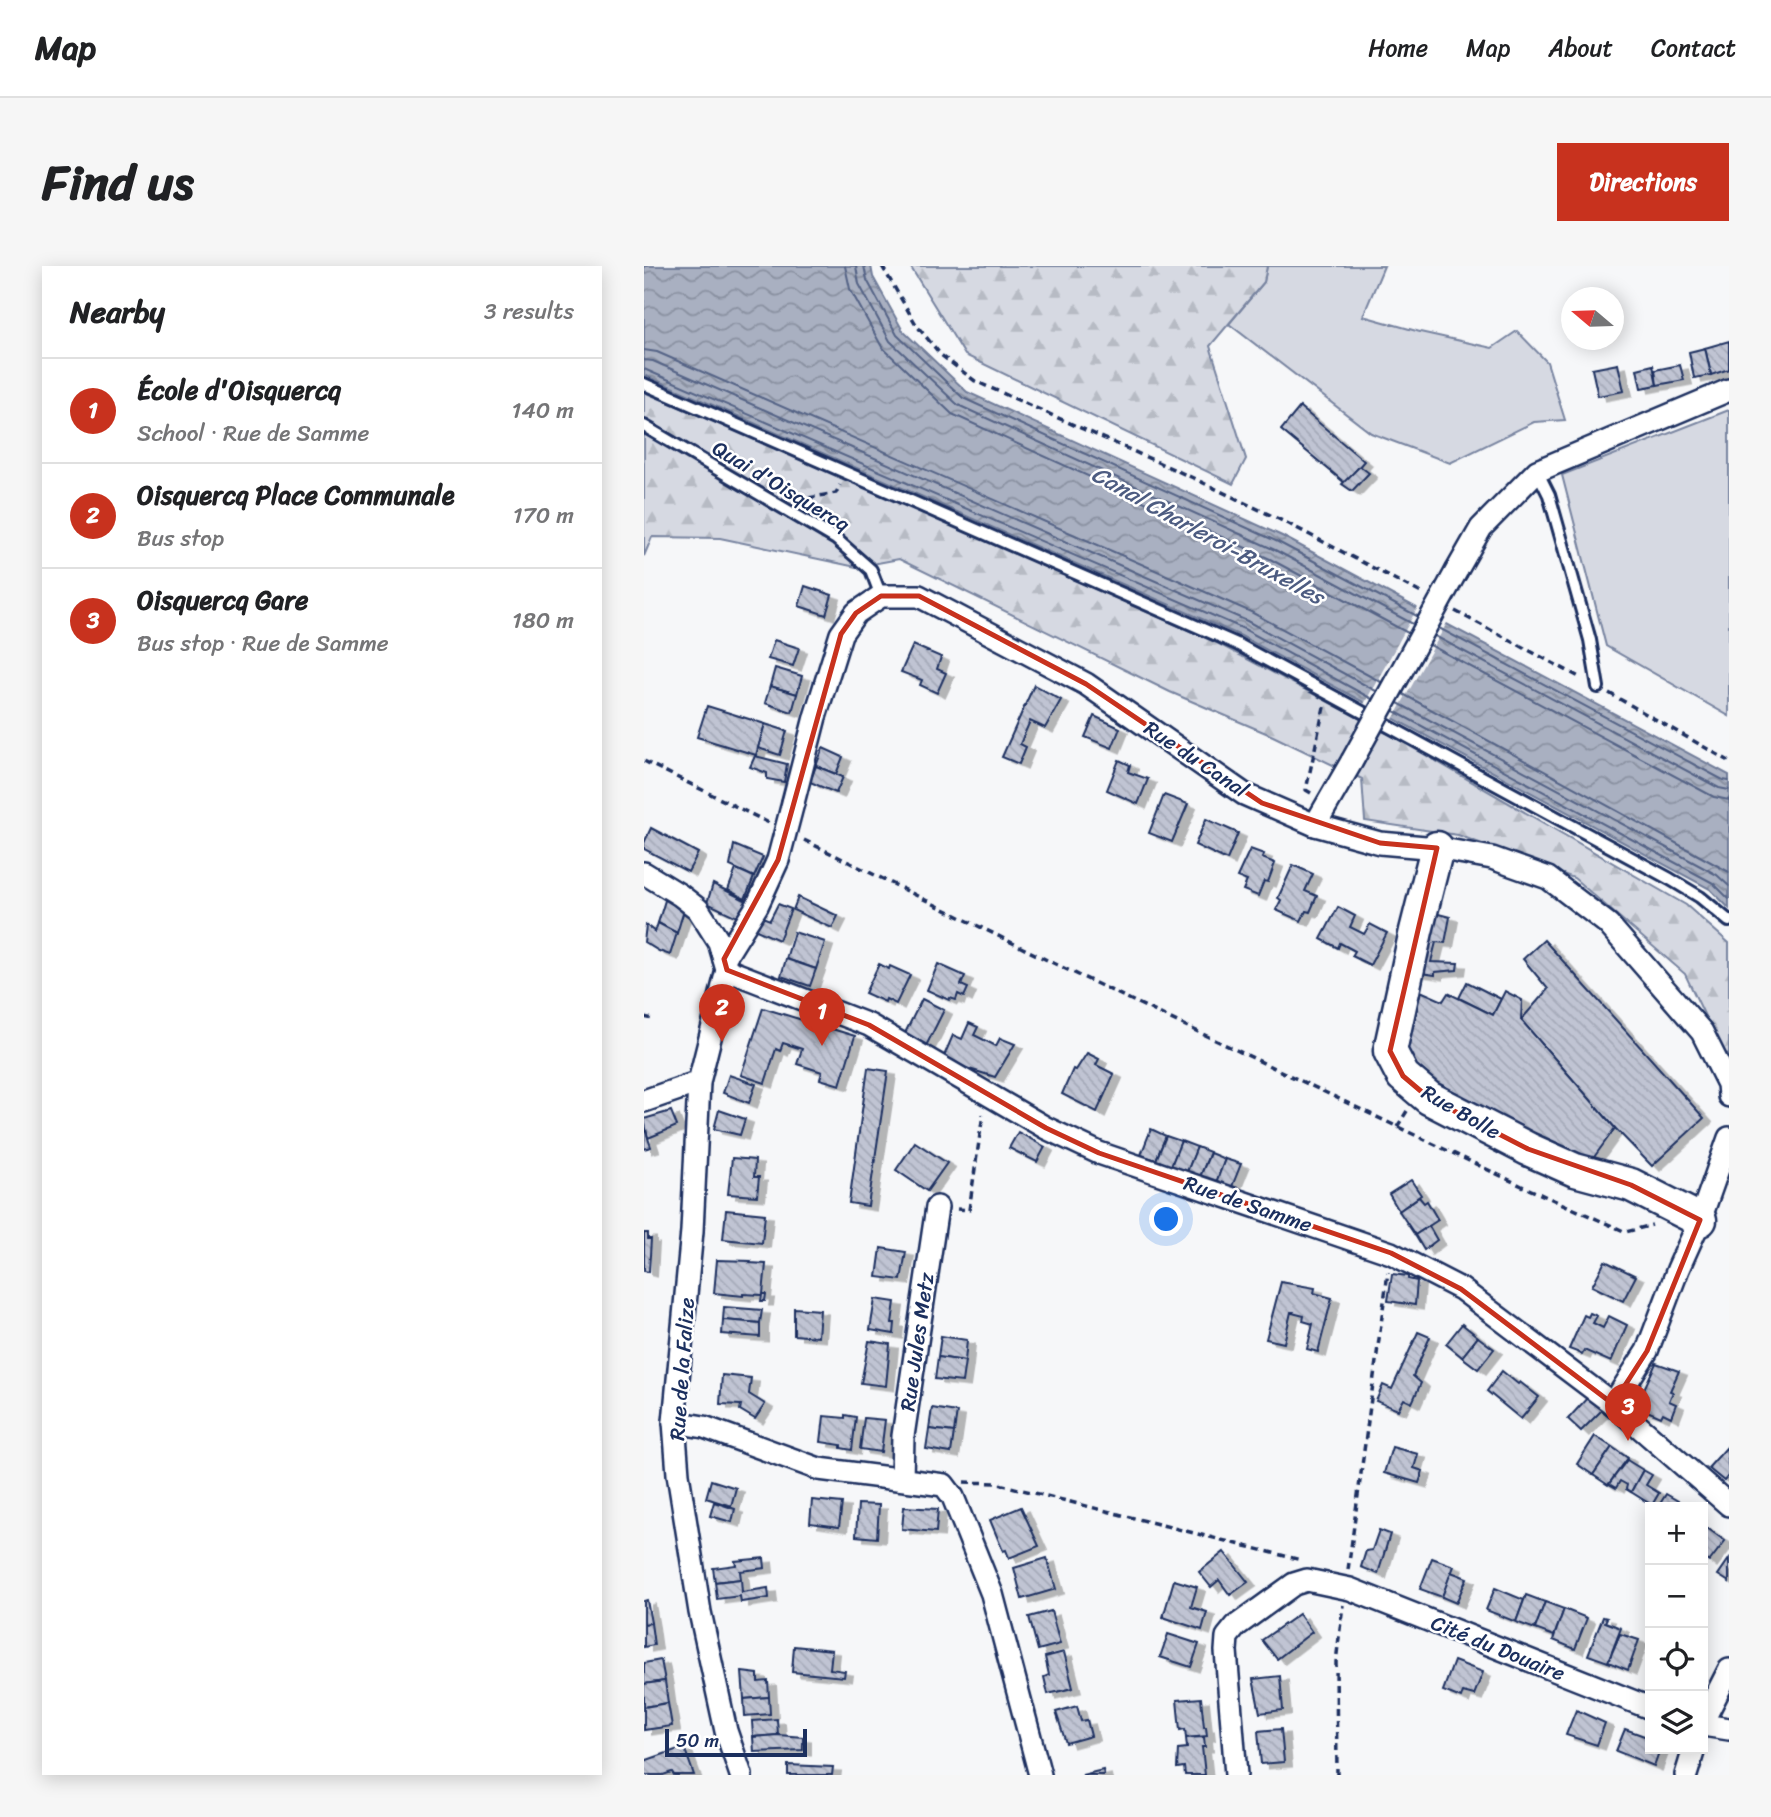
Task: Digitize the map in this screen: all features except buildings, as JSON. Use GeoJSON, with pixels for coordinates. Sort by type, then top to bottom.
{"type":"FeatureCollection","features":[{"type":"Feature","properties":{"kind":"street"},"geometry":{"type":"LineString","coordinates":[[1729,390],[1537,471],[1481,528],[1315,825],[1380,843],[1437,848],[1492,858],[1548,878],[1608,924],[1702,1032],[1728,1084],[1729,1096]]}},
{"type":"Feature","properties":{"kind":"street"},"geometry":{"type":"LineString","coordinates":[[725,964],[757,906],[778,860],[815,717],[841,635],[856,613],[881,596]]}},
{"type":"Feature","properties":{"kind":"street","name":"Rue du Canal"},"geometry":{"type":"LineString","coordinates":[[881,596],[919,596],[1086,684],[1244,794],[1315,825]]}},
{"type":"Feature","properties":{"kind":"street","name":"Rue Bolle"},"geometry":{"type":"LineString","coordinates":[[1437,848],[1390,1051],[1404,1076],[1429,1098],[1528,1149],[1575,1170],[1631,1185],[1700,1220]]}},
{"type":"Feature","properties":{"kind":"street"},"geometry":{"type":"LineString","coordinates":[[644,873],[698,909],[719,942],[725,964]]}},
{"type":"Feature","properties":{"kind":"street","name":"Rue de la Falize"},"geometry":{"type":"LineString","coordinates":[[725,964],[699,1082],[692,1231],[674,1422],[678,1474],[704,1636],[726,1731],[741,1775]]}},
{"type":"Feature","properties":{"kind":"street","name":"Rue de Samme"},"geometry":{"type":"LineString","coordinates":[[725,964],[869,1025],[1046,1129],[1099,1153],[1391,1253],[1461,1289],[1613,1404],[1729,1505]]}},
{"type":"Feature","properties":{"kind":"street"},"geometry":{"type":"LineString","coordinates":[[644,1101],[699,1082]]}},
{"type":"Feature","properties":{"kind":"street"},"geometry":{"type":"LineString","coordinates":[[1613,1404],[1647,1351],[1700,1220],[1729,1138]]}},
{"type":"Feature","properties":{"kind":"street","name":"Rue Jules Metz"},"geometry":{"type":"LineString","coordinates":[[902,1479],[903,1436],[937,1206]]}},
{"type":"Feature","properties":{"kind":"street"},"geometry":{"type":"LineString","coordinates":[[674,1422],[704,1427],[819,1468],[944,1485],[953,1497],[992,1594],[1040,1775]]}},
{"type":"Feature","properties":{"kind":"street"},"geometry":{"type":"LineString","coordinates":[[1236,1775],[1227,1637],[1236,1626],[1284,1591],[1307,1580]]}},
{"type":"Feature","properties":{"kind":"street","name":"Cité du Douaire"},"geometry":{"type":"LineString","coordinates":[[1307,1580],[1346,1588],[1645,1706]]}},
{"type":"Feature","properties":{"kind":"street"},"geometry":{"type":"LineString","coordinates":[[1708,1713],[1729,1670]]}},
{"type":"Feature","properties":{"kind":"street"},"geometry":{"type":"LineString","coordinates":[[1708,1724],[1729,1729]]}},
{"type":"Feature","properties":{"kind":"street"},"geometry":{"type":"LineString","coordinates":[[1686,1775],[1692,1754]]}},
{"type":"Feature","properties":{"kind":"lane"},"geometry":{"type":"LineString","coordinates":[[644,384],[1237,644],[1670,879],[1700,897],[1729,921]]}},
{"type":"Feature","properties":{"kind":"lane","name":"Quai d'Oisquercq"},"geometry":{"type":"LineString","coordinates":[[644,426],[836,539],[870,570],[881,596]]}},
{"type":"Feature","properties":{"kind":"lane"},"geometry":{"type":"LineString","coordinates":[[1537,471],[1549,495],[1590,640],[1598,687]]}},
{"type":"Feature","properties":{"kind":"path"},"geometry":{"type":"LineString","coordinates":[[881,266],[917,326],[941,355],[975,381],[1191,477],[1289,524],[1425,596]]}},
{"type":"Feature","properties":{"kind":"path"},"geometry":{"type":"LineString","coordinates":[[776,504],[836,493],[846,471]]}},
{"type":"Feature","properties":{"kind":"path"},"geometry":{"type":"LineString","coordinates":[[1450,609],[1598,687],[1729,761]]}},
{"type":"Feature","properties":{"kind":"path"},"geometry":{"type":"LineString","coordinates":[[1327,692],[1306,790],[1328,802]]}},
{"type":"Feature","properties":{"kind":"path"},"geometry":{"type":"LineString","coordinates":[[644,761],[778,827]]}},
{"type":"Feature","properties":{"kind":"path"},"geometry":{"type":"LineString","coordinates":[[803,839],[1072,972],[1522,1186],[1626,1232]]}},
{"type":"Feature","properties":{"kind":"path"},"geometry":{"type":"LineString","coordinates":[[644,1017],[653,1019]]}},
{"type":"Feature","properties":{"kind":"path"},"geometry":{"type":"LineString","coordinates":[[937,1206],[969,1210],[987,1095]]}},
{"type":"Feature","properties":{"kind":"path"},"geometry":{"type":"LineString","coordinates":[[1337,1775],[1336,1662],[1391,1253]]}},
{"type":"Feature","properties":{"kind":"path"},"geometry":{"type":"LineString","coordinates":[[944,1485],[958,1482],[995,1483],[1305,1561],[1307,1580]]}},
{"type":"Feature","properties":{"kind":"highlighted area"},"geometry":{"type":"Polygon","coordinates":[[[881,596],[919,596],[1086,684],[1262,803],[1380,843],[1437,848],[1390,1051],[1403,1076],[1429,1098],[1528,1149],[1631,1185],[1700,1220],[1647,1351],[1613,1404],[1461,1289],[1391,1253],[1099,1153],[1046,1128],[869,1025],[727,970],[724,959],[778,860],[841,634],[856,613],[881,596]]]}},
{"type":"Feature","properties":{"kind":"green space"},"geometry":{"type":"Polygon","coordinates":[[[910,266],[1267,266],[1264,282],[1210,346],[1246,459],[1233,484],[965,355],[910,266]]]}},
{"type":"Feature","properties":{"kind":"green space"},"geometry":{"type":"Polygon","coordinates":[[[1267,266],[1384,266],[1363,316],[1492,348],[1517,331],[1547,362],[1565,420],[1534,422],[1450,463],[1371,433],[1229,324],[1264,282],[1267,266]]]}},
{"type":"Feature","properties":{"kind":"green space"},"geometry":{"type":"Polygon","coordinates":[[[644,392],[1215,642],[1389,734],[1686,905],[1729,943],[1729,1067],[1685,974],[1574,878],[1458,835],[1365,821],[1362,779],[1273,736],[1170,692],[899,559],[856,567],[720,538],[652,537],[644,556],[644,392]]]}},
{"type":"Feature","properties":{"kind":"green space"},"geometry":{"type":"Polygon","coordinates":[[[1729,410],[1729,716],[1606,646],[1562,475],[1729,410]]]}},
{"type":"Feature","properties":{"kind":"water","name":"Canal Charleroi-Bruxelles"},"geometry":{"type":"Polygon","coordinates":[[[644,266],[871,266],[873,277],[903,331],[967,392],[1282,536],[1729,775],[1729,908],[1710,889],[1241,636],[644,375],[644,266]]]}},
{"type":"Feature","properties":{"kind":"pier"},"geometry":{"type":"Polygon","coordinates":[[[1419,605],[1448,621],[1392,721],[1363,706],[1419,605]]]}},
{"type":"Feature","properties":{"kind":"place","name":"Oisquercq Place Communale"},"geometry":{"type":"Point","coordinates":[722,1042]}},
{"type":"Feature","properties":{"kind":"place","name":"École d'Oisquercq"},"geometry":{"type":"Point","coordinates":[822,1046]}},
{"type":"Feature","properties":{"kind":"place","name":"Oisquercq Gare"},"geometry":{"type":"Point","coordinates":[1628,1441]}}]}
